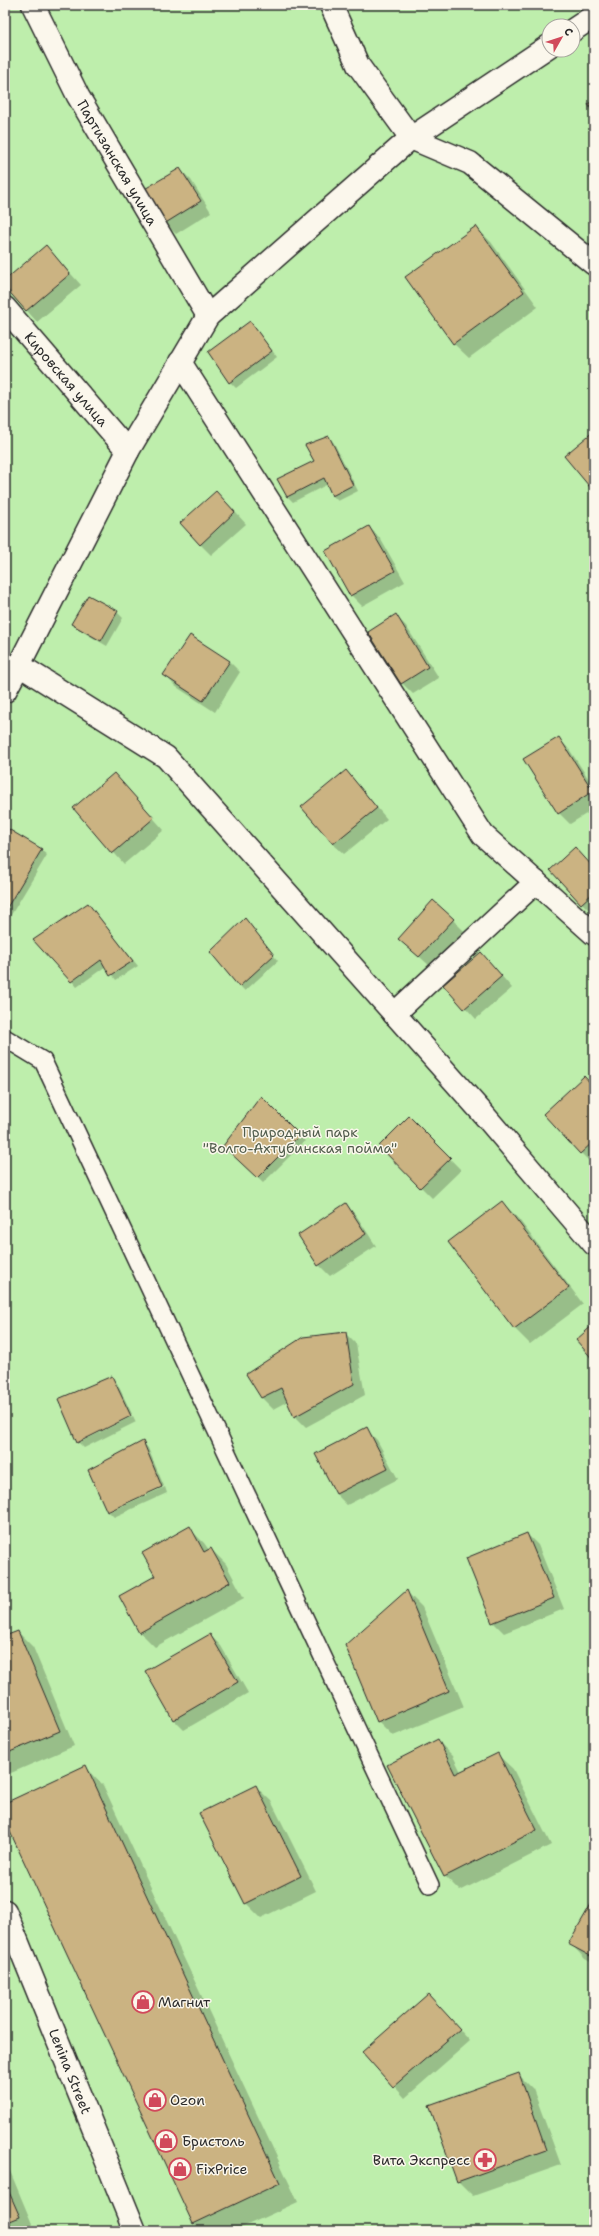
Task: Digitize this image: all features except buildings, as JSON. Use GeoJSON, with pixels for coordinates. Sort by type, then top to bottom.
{"type":"FeatureCollection","features":[{"type":"Feature","properties":{"kind":"street","name":"Партизанская улица"},"geometry":{"type":"LineString","coordinates":[[33,5],[78,96],[208,316]]}},
{"type":"Feature","properties":{"kind":"street"},"geometry":{"type":"LineString","coordinates":[[331,5],[358,65],[410,138],[470,163],[594,264]]}},
{"type":"Feature","properties":{"kind":"street"},"geometry":{"type":"LineString","coordinates":[[581,25],[594,16]]}},
{"type":"Feature","properties":{"kind":"street"},"geometry":{"type":"LineString","coordinates":[[5,691],[128,451],[208,316],[410,138],[541,51]]}},
{"type":"Feature","properties":{"kind":"street","name":"Кировская улица"},"geometry":{"type":"LineString","coordinates":[[5,308],[128,451]]}},
{"type":"Feature","properties":{"kind":"street"},"geometry":{"type":"LineString","coordinates":[[180,362],[483,835],[594,934]]}},
{"type":"Feature","properties":{"kind":"street"},"geometry":{"type":"LineString","coordinates":[[19,665],[166,757],[479,1109],[594,1244]]}},
{"type":"Feature","properties":{"kind":"street"},"geometry":{"type":"LineString","coordinates":[[394,1014],[536,882]]}},
{"type":"Feature","properties":{"kind":"street","name":"Lenina Street"},"geometry":{"type":"LineString","coordinates":[[5,1911],[135,2231]]}},
{"type":"Feature","properties":{"kind":"lane"},"geometry":{"type":"LineString","coordinates":[[5,1038],[43,1061],[430,1885]]}},
{"type":"Feature","properties":{"kind":"green space","name":"Природный парк \"Волго-Ахтубинская пойма\""},"geometry":{"type":"Polygon","coordinates":[[[5,5],[594,5],[594,2231],[5,2231],[5,5]]]}},
{"type":"Feature","properties":{"kind":"place","name":"Магнит"},"geometry":{"type":"Point","coordinates":[143,2002]}},
{"type":"Feature","properties":{"kind":"place","name":"Ozon"},"geometry":{"type":"Point","coordinates":[155,2100]}},
{"type":"Feature","properties":{"kind":"place","name":"Бристоль"},"geometry":{"type":"Point","coordinates":[166,2141]}},
{"type":"Feature","properties":{"kind":"place","name":"Вита Экспресс"},"geometry":{"type":"Point","coordinates":[485,2160]}},
{"type":"Feature","properties":{"kind":"place","name":"FixPrice"},"geometry":{"type":"Point","coordinates":[180,2169]}}]}
